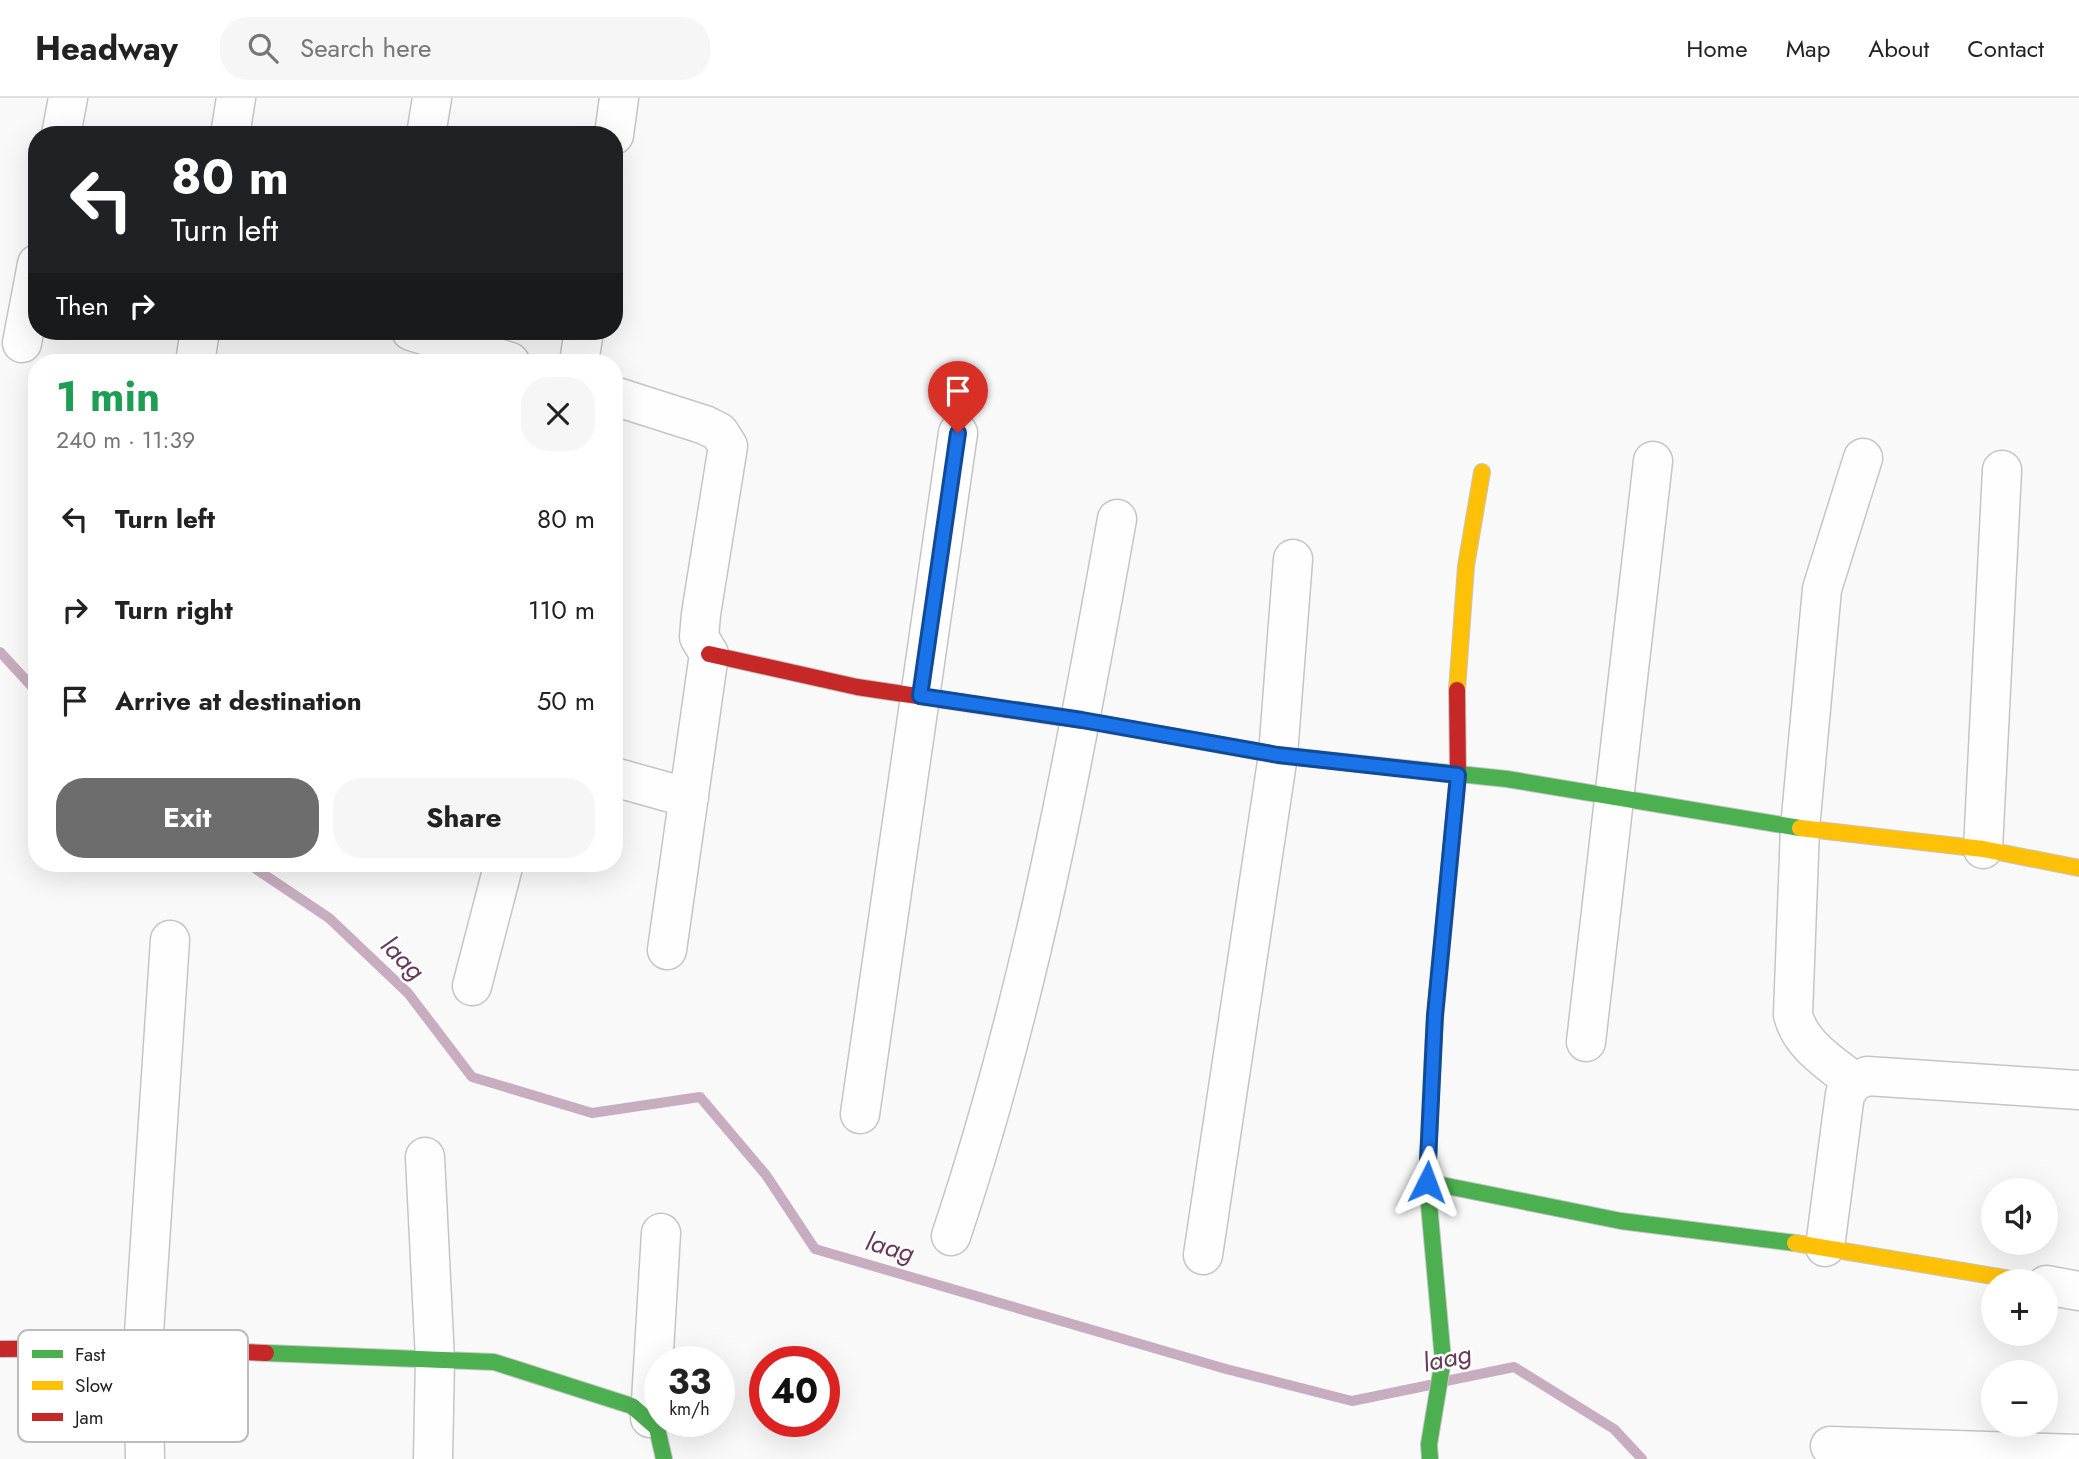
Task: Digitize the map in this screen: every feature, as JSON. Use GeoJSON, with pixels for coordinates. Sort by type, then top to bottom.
{"type":"FeatureCollection","features":[{"type":"Feature","properties":{"kind":"street"},"geometry":{"type":"LineString","coordinates":[[63,126],[68,98]]}},
{"type":"Feature","properties":{"kind":"street"},"geometry":{"type":"LineString","coordinates":[[231,126],[236,98]]}},
{"type":"Feature","properties":{"kind":"street"},"geometry":{"type":"LineString","coordinates":[[427,126],[432,98]]}},
{"type":"Feature","properties":{"kind":"street"},"geometry":{"type":"LineString","coordinates":[[615,126],[620,98]]}},
{"type":"Feature","properties":{"kind":"street"},"geometry":{"type":"LineString","coordinates":[[22,343],[28,311]]}},
{"type":"Feature","properties":{"kind":"street"},"geometry":{"type":"LineString","coordinates":[[415,342],[472,354]]}},
{"type":"Feature","properties":{"kind":"street"},"geometry":{"type":"LineString","coordinates":[[623,399],[705,425],[719,432],[728,446],[701,614],[699,637],[709,654],[667,950]]}},
{"type":"Feature","properties":{"kind":"street"},"geometry":{"type":"LineString","coordinates":[[860,1114],[958,433]]}},
{"type":"Feature","properties":{"kind":"street"},"geometry":{"type":"LineString","coordinates":[[1854,1082],[1807,1044],[1797,1030],[1793,1015],[1800,828],[1822,589],[1863,458]]}},
{"type":"Feature","properties":{"kind":"street"},"geometry":{"type":"LineString","coordinates":[[1586,1042],[1617,796],[1653,461]]}},
{"type":"Feature","properties":{"kind":"street"},"geometry":{"type":"LineString","coordinates":[[1983,849],[2002,470]]}},
{"type":"Feature","properties":{"kind":"street"},"geometry":{"type":"LineString","coordinates":[[1429,1452],[1443,1360],[1427,1182],[1435,1015],[1458,775],[1457,659],[1466,566],[1482,472]]}},
{"type":"Feature","properties":{"kind":"street"},"geometry":{"type":"LineString","coordinates":[[951,1237],[979,1152],[1029,959],[1082,720],[1117,519]]}},
{"type":"Feature","properties":{"kind":"street"},"geometry":{"type":"LineString","coordinates":[[1203,1255],[1278,755],[1293,559]]}},
{"type":"Feature","properties":{"kind":"street"},"geometry":{"type":"LineString","coordinates":[[709,654],[857,688],[1082,720],[1278,755],[1507,779],[1800,828],[1983,849],[2079,868]]}},
{"type":"Feature","properties":{"kind":"street"},"geometry":{"type":"LineString","coordinates":[[623,780],[689,798]]}},
{"type":"Feature","properties":{"kind":"street"},"geometry":{"type":"LineString","coordinates":[[472,986],[502,872]]}},
{"type":"Feature","properties":{"kind":"street"},"geometry":{"type":"LineString","coordinates":[[144,1330],[170,940]]}},
{"type":"Feature","properties":{"kind":"street"},"geometry":{"type":"LineString","coordinates":[[1825,1247],[1844,1094],[1854,1082],[1867,1076],[2079,1090]]}},
{"type":"Feature","properties":{"kind":"street"},"geometry":{"type":"LineString","coordinates":[[425,1157],[435,1360],[433,1459]]}},
{"type":"Feature","properties":{"kind":"street"},"geometry":{"type":"LineString","coordinates":[[1427,1182],[1621,1221],[1825,1247],[1981,1274]]}},
{"type":"Feature","properties":{"kind":"street"},"geometry":{"type":"LineString","coordinates":[[654,1346],[661,1233]]}},
{"type":"Feature","properties":{"kind":"street"},"geometry":{"type":"LineString","coordinates":[[2058,1287],[2079,1291]]}},
{"type":"Feature","properties":{"kind":"street"},"geometry":{"type":"LineString","coordinates":[[0,1349],[18,1349]]}},
{"type":"Feature","properties":{"kind":"street"},"geometry":{"type":"LineString","coordinates":[[248,1352],[494,1362],[632,1406],[644,1414]]}},
{"type":"Feature","properties":{"kind":"street"},"geometry":{"type":"LineString","coordinates":[[662,1437],[664,1459]]}},
{"type":"Feature","properties":{"kind":"street"},"geometry":{"type":"LineString","coordinates":[[1830,1446],[2079,1454]]}},
{"type":"Feature","properties":{"kind":"waterway","name":"laag"},"geometry":{"type":"LineString","coordinates":[[0,652],[28,682]]}},
{"type":"Feature","properties":{"kind":"waterway","name":"laag"},"geometry":{"type":"LineString","coordinates":[[260,872],[329,918],[408,993],[472,1077],[592,1113],[700,1097],[766,1175],[815,1249],[1226,1369],[1352,1401],[1430,1385]]}},
{"type":"Feature","properties":{"kind":"waterway","name":"laag"},"geometry":{"type":"LineString","coordinates":[[1446,1381],[1514,1367],[1614,1429],[1642,1459]]}},
{"type":"Feature","properties":{"kind":"traffic: fast"},"geometry":{"type":"LineString","coordinates":[[1098,723],[1278,755],[1507,779],[1800,828]]}},
{"type":"Feature","properties":{"kind":"traffic: fast"},"geometry":{"type":"LineString","coordinates":[[1430,1459],[1429,1444],[1443,1360],[1427,1182],[1434,1030]]}},
{"type":"Feature","properties":{"kind":"traffic: fast"},"geometry":{"type":"LineString","coordinates":[[1427,1182],[1621,1221],[1795,1243]]}},
{"type":"Feature","properties":{"kind":"traffic: fast"},"geometry":{"type":"LineString","coordinates":[[266,1353],[494,1362],[632,1406],[657,1428],[664,1459]]}},
{"type":"Feature","properties":{"kind":"traffic: slow"},"geometry":{"type":"LineString","coordinates":[[1457,690],[1466,566],[1482,472]]}},
{"type":"Feature","properties":{"kind":"traffic: slow"},"geometry":{"type":"LineString","coordinates":[[1800,828],[1983,849],[2079,868]]}},
{"type":"Feature","properties":{"kind":"traffic: slow"},"geometry":{"type":"LineString","coordinates":[[1795,1243],[1981,1274]]}},
{"type":"Feature","properties":{"kind":"traffic: jam"},"geometry":{"type":"LineString","coordinates":[[709,654],[857,687],[1098,723]]}},
{"type":"Feature","properties":{"kind":"traffic: jam"},"geometry":{"type":"LineString","coordinates":[[1434,1030],[1458,775],[1457,690]]}},
{"type":"Feature","properties":{"kind":"traffic: jam"},"geometry":{"type":"LineString","coordinates":[[0,1349],[18,1349]]}},
{"type":"Feature","properties":{"kind":"traffic: jam"},"geometry":{"type":"LineString","coordinates":[[248,1352],[266,1353]]}},
{"type":"Feature","properties":{"kind":"route"},"geometry":{"type":"LineString","coordinates":[[958,433],[920,696],[1082,720],[1278,755],[1458,775],[1435,1015],[1427,1182]]}}]}
